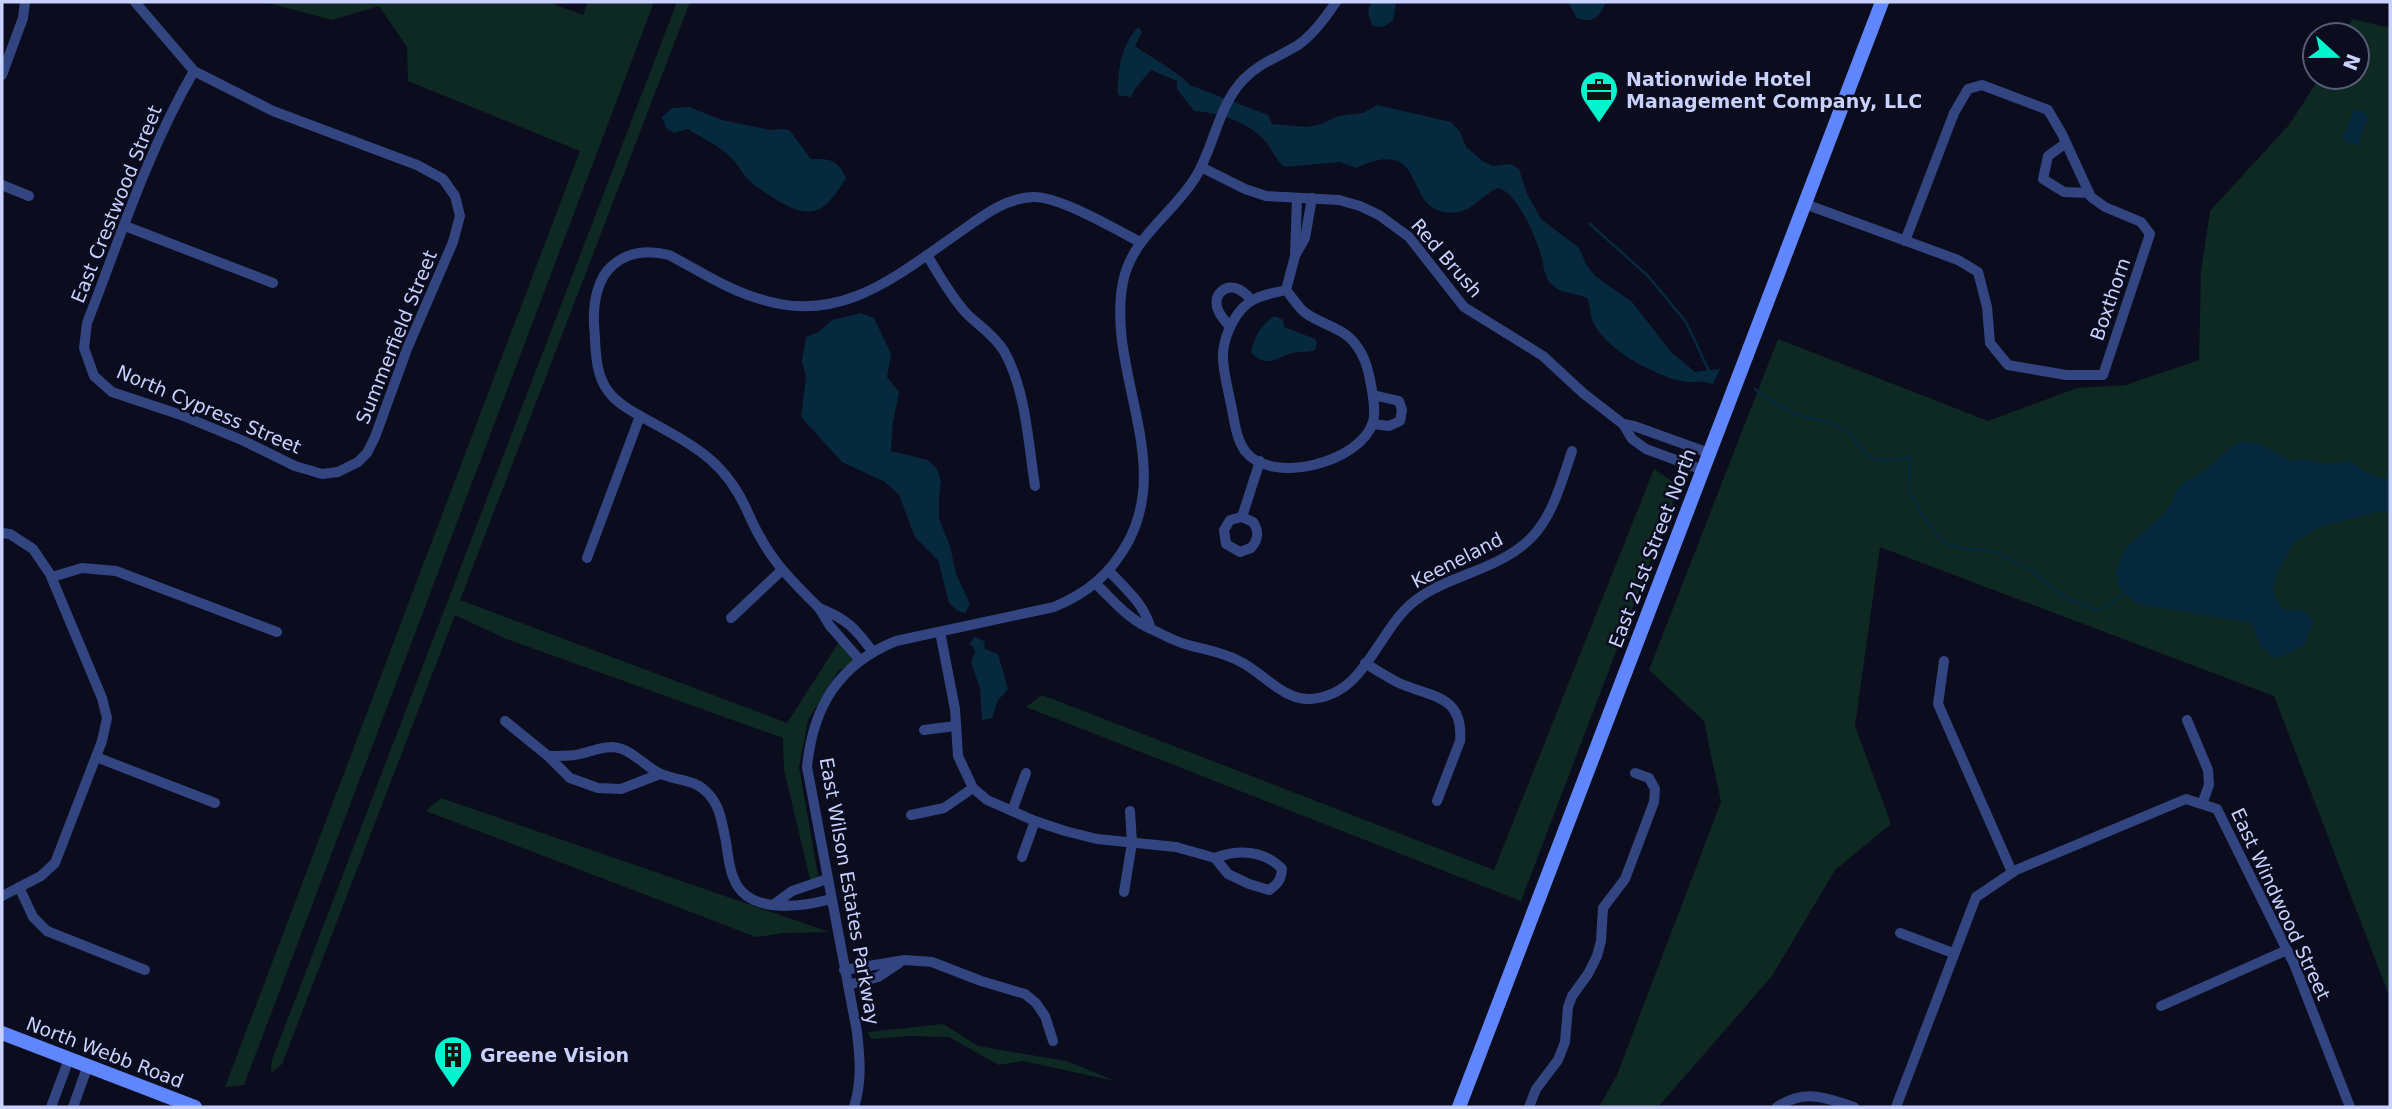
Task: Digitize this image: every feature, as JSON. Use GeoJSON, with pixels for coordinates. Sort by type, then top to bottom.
{"type":"FeatureCollection","features":[{"type":"Feature","properties":{"kind":"main road","name":"East 21st Street North"},"geometry":{"type":"LineString","coordinates":[[1459,1107],[1882,2]]}},
{"type":"Feature","properties":{"kind":"main road","name":"North Webb Road"},"geometry":{"type":"LineString","coordinates":[[2,1033],[195,1107]]}},
{"type":"Feature","properties":{"kind":"street"},"geometry":{"type":"LineString","coordinates":[[2,75],[23,18],[25,2]]}},
{"type":"Feature","properties":{"kind":"street"},"geometry":{"type":"LineString","coordinates":[[135,2],[194,71]]}},
{"type":"Feature","properties":{"kind":"street","name":"East Wilson Estates Parkway"},"geometry":{"type":"LineString","coordinates":[[854,1107],[860,1086],[861,1061],[807,767],[810,741],[820,710],[844,674],[859,659],[873,652],[897,641],[1054,607],[1096,584],[1109,570],[1133,532],[1141,509],[1144,484],[1144,460],[1120,321],[1124,279],[1132,256],[1140,242],[1180,199],[1202,167],[1232,92],[1256,68],[1300,44],[1315,30],[1336,2]]}},
{"type":"Feature","properties":{"kind":"street","name":"Summerfield Street"},"geometry":{"type":"LineString","coordinates":[[194,71],[273,111],[417,165],[443,179],[456,196],[460,216],[453,243],[412,337],[375,437],[367,453],[358,462],[335,472]]}},
{"type":"Feature","properties":{"kind":"street","name":"East Crestwood Street"},"geometry":{"type":"LineString","coordinates":[[86,354],[84,348],[87,323],[150,158],[194,71]]}},
{"type":"Feature","properties":{"kind":"street"},"geometry":{"type":"LineString","coordinates":[[1805,204],[1905,240],[1954,113],[1968,89],[1982,85],[2048,110],[2066,144],[2089,193],[2064,192],[2043,178],[2048,156],[2066,144]]}},
{"type":"Feature","properties":{"kind":"street","name":"Red Brush"},"geometry":{"type":"LineString","coordinates":[[1202,167],[1266,196],[1339,200],[1360,205],[1395,226],[1409,237],[1464,307],[1543,356],[1583,393],[1623,424],[1632,439],[1646,449],[1703,470]]}},
{"type":"Feature","properties":{"kind":"street"},"geometry":{"type":"LineString","coordinates":[[2,186],[29,195]]}},
{"type":"Feature","properties":{"kind":"street","name":"Boxthorn"},"geometry":{"type":"LineString","coordinates":[[1905,240],[1958,260],[1978,272],[1987,307],[1990,343],[2008,365],[2066,375],[2103,375],[2150,234],[2141,222],[2105,207],[2091,198],[2089,193]]}},
{"type":"Feature","properties":{"kind":"street"},"geometry":{"type":"LineString","coordinates":[[859,659],[830,626],[819,608],[782,570],[759,537],[733,483],[715,462],[694,446],[640,416],[608,392],[597,362],[593,313],[601,280],[612,265],[640,253],[654,251],[668,255],[759,299],[793,307],[833,305],[853,299],[889,281],[998,207],[1018,199],[1036,197],[1057,202],[1140,242]]}},
{"type":"Feature","properties":{"kind":"street"},"geometry":{"type":"LineString","coordinates":[[1286,290],[1295,256],[1297,198]]}},
{"type":"Feature","properties":{"kind":"street"},"geometry":{"type":"LineString","coordinates":[[1295,256],[1305,238],[1312,198]]}},
{"type":"Feature","properties":{"kind":"street"},"geometry":{"type":"LineString","coordinates":[[125,226],[273,283]]}},
{"type":"Feature","properties":{"kind":"street"},"geometry":{"type":"LineString","coordinates":[[927,255],[954,298],[989,332],[1013,370],[1035,486]]}},
{"type":"Feature","properties":{"kind":"street"},"geometry":{"type":"LineString","coordinates":[[1230,327],[1219,314],[1216,304],[1218,293],[1230,287],[1238,289],[1252,300]]}},
{"type":"Feature","properties":{"kind":"street"},"geometry":{"type":"LineString","coordinates":[[1286,290],[1303,312],[1340,331],[1358,347],[1369,375],[1373,395],[1373,424],[1360,442],[1346,454],[1288,469],[1260,461],[1246,452],[1240,441],[1223,353],[1230,327],[1252,300],[1286,290]]}},
{"type":"Feature","properties":{"kind":"street","name":"North Cypress Street"},"geometry":{"type":"LineString","coordinates":[[86,354],[94,376],[112,391],[244,440],[295,466],[322,474],[335,472]]}},
{"type":"Feature","properties":{"kind":"street"},"geometry":{"type":"LineString","coordinates":[[1373,395],[1399,401],[1402,410],[1400,421],[1389,426],[1373,424]]}},
{"type":"Feature","properties":{"kind":"street"},"geometry":{"type":"LineString","coordinates":[[587,558],[640,416]]}},
{"type":"Feature","properties":{"kind":"street","name":"Red Brush"},"geometry":{"type":"LineString","coordinates":[[1623,424],[1709,453]]}},
{"type":"Feature","properties":{"kind":"street","name":"Keeneland"},"geometry":{"type":"LineString","coordinates":[[1096,584],[1139,624],[1183,644],[1223,653],[1245,663],[1291,696],[1306,699],[1336,694],[1348,686],[1388,628],[1412,603],[1437,588],[1494,564],[1532,537],[1547,515],[1572,451]]}},
{"type":"Feature","properties":{"kind":"street"},"geometry":{"type":"LineString","coordinates":[[1242,517],[1260,461]]}},
{"type":"Feature","properties":{"kind":"street"},"geometry":{"type":"LineString","coordinates":[[2,533],[10,534],[33,550],[52,577],[102,698],[107,718],[96,757],[55,863],[41,876],[2,896]]}},
{"type":"Feature","properties":{"kind":"street"},"geometry":{"type":"LineString","coordinates":[[52,577],[82,568],[116,571],[277,632]]}},
{"type":"Feature","properties":{"kind":"street"},"geometry":{"type":"LineString","coordinates":[[731,618],[782,570]]}},
{"type":"Feature","properties":{"kind":"street"},"geometry":{"type":"LineString","coordinates":[[1109,570],[1138,601],[1147,614],[1151,629]]}},
{"type":"Feature","properties":{"kind":"street"},"geometry":{"type":"LineString","coordinates":[[819,608],[839,615],[852,625],[873,652]]}},
{"type":"Feature","properties":{"kind":"street"},"geometry":{"type":"LineString","coordinates":[[940,632],[955,709],[958,756],[973,789],[987,800],[1035,821],[1087,836],[1176,847],[1215,858],[1228,874],[1269,890],[1277,885],[1281,876],[1282,869],[1276,863],[1245,851],[1231,852],[1215,858]]}},
{"type":"Feature","properties":{"kind":"street"},"geometry":{"type":"LineString","coordinates":[[1944,661],[1938,704],[2012,872]]}},
{"type":"Feature","properties":{"kind":"street"},"geometry":{"type":"LineString","coordinates":[[1365,663],[1401,683],[1438,696],[1456,712],[1461,731],[1460,741],[1437,801]]}},
{"type":"Feature","properties":{"kind":"street"},"geometry":{"type":"LineString","coordinates":[[505,720],[570,778],[597,788],[621,789],[660,774]]}},
{"type":"Feature","properties":{"kind":"street"},"geometry":{"type":"LineString","coordinates":[[1896,1107],[1976,897],[2012,872],[2186,799],[2202,804],[2209,785],[2208,770],[2187,720]]}},
{"type":"Feature","properties":{"kind":"street"},"geometry":{"type":"LineString","coordinates":[[924,730],[955,726]]}},
{"type":"Feature","properties":{"kind":"street"},"geometry":{"type":"LineString","coordinates":[[548,756],[576,755],[615,747],[628,752],[660,774],[685,779],[701,787],[719,810],[734,881],[745,894],[773,905],[788,906],[831,900]]}},
{"type":"Feature","properties":{"kind":"street"},"geometry":{"type":"LineString","coordinates":[[96,757],[215,803]]}},
{"type":"Feature","properties":{"kind":"street"},"geometry":{"type":"LineString","coordinates":[[1012,811],[1026,773]]}},
{"type":"Feature","properties":{"kind":"street"},"geometry":{"type":"LineString","coordinates":[[1529,1107],[1536,1089],[1558,1060],[1565,1042],[1568,1007],[1572,996],[1597,956],[1601,941],[1603,908],[1625,879],[1654,802],[1655,789],[1649,778],[1635,773]]}},
{"type":"Feature","properties":{"kind":"street"},"geometry":{"type":"LineString","coordinates":[[911,815],[944,808],[973,789]]}},
{"type":"Feature","properties":{"kind":"street","name":"East Windwood Street"},"geometry":{"type":"LineString","coordinates":[[2202,804],[2217,809],[2287,950],[2350,1107]]}},
{"type":"Feature","properties":{"kind":"street"},"geometry":{"type":"LineString","coordinates":[[1124,892],[1132,843],[1130,811]]}},
{"type":"Feature","properties":{"kind":"street"},"geometry":{"type":"LineString","coordinates":[[1022,857],[1035,821]]}},
{"type":"Feature","properties":{"kind":"street"},"geometry":{"type":"LineString","coordinates":[[773,905],[792,891],[827,879]]}},
{"type":"Feature","properties":{"kind":"street"},"geometry":{"type":"LineString","coordinates":[[19,887],[33,916],[47,931],[145,970]]}},
{"type":"Feature","properties":{"kind":"street"},"geometry":{"type":"LineString","coordinates":[[1900,933],[1953,953]]}},
{"type":"Feature","properties":{"kind":"street"},"geometry":{"type":"LineString","coordinates":[[2161,1006],[2287,950]]}},
{"type":"Feature","properties":{"kind":"street"},"geometry":{"type":"LineString","coordinates":[[848,985],[878,977],[905,960]]}},
{"type":"Feature","properties":{"kind":"street"},"geometry":{"type":"LineString","coordinates":[[844,970],[905,960],[932,962],[1025,994],[1045,1016],[1053,1041]]}},
{"type":"Feature","properties":{"kind":"street"},"geometry":{"type":"LineString","coordinates":[[51,1107],[69,1059]]}},
{"type":"Feature","properties":{"kind":"street"},"geometry":{"type":"LineString","coordinates":[[74,1107],[88,1065]]}},
{"type":"Feature","properties":{"kind":"street"},"geometry":{"type":"LineString","coordinates":[[1777,1107],[1790,1098],[1822,1095],[1854,1107]]}},
{"type":"Feature","properties":{"kind":"green space"},"geometry":{"type":"Polygon","coordinates":[[[265,2],[548,2],[583,15],[588,2],[654,2],[244,1085],[225,1087],[580,151],[408,81],[407,47],[379,6],[332,20],[265,2]]]}},
{"type":"Feature","properties":{"kind":"green space"},"geometry":{"type":"Polygon","coordinates":[[[677,2],[690,2],[460,600],[787,723],[841,639],[859,659],[838,671],[808,720],[799,767],[818,875],[811,883],[784,770],[783,738],[504,638],[455,615],[282,1064],[271,1073],[272,1060],[677,2]]]}},
{"type":"Feature","properties":{"kind":"green space"},"geometry":{"type":"Polygon","coordinates":[[[2371,24],[2390,28],[2390,998],[2274,696],[1880,547],[1855,726],[1891,824],[1835,870],[1772,976],[1658,1107],[1599,1107],[1617,1075],[1721,802],[1704,721],[1649,670],[1778,339],[1988,421],[2077,388],[2126,385],[2199,360],[2201,271],[2210,211],[2289,125],[2311,91],[2371,91],[2371,24]]]}},
{"type":"Feature","properties":{"kind":"green space"},"geometry":{"type":"Polygon","coordinates":[[[1654,469],[1679,486],[1521,901],[1026,707],[1042,695],[1494,870],[1654,469]]]}},
{"type":"Feature","properties":{"kind":"green space"},"geometry":{"type":"Polygon","coordinates":[[[441,798],[829,932],[756,937],[426,811],[441,798]]]}},
{"type":"Feature","properties":{"kind":"green space"},"geometry":{"type":"Polygon","coordinates":[[[943,1024],[978,1046],[1067,1061],[1115,1081],[1023,1061],[999,1065],[949,1037],[871,1039],[868,1032],[943,1024]]]}},
{"type":"Feature","properties":{"kind":"water"},"geometry":{"type":"Polygon","coordinates":[[[1372,2],[1396,2],[1393,21],[1382,27],[1373,26],[1368,14],[1372,2]]]}},
{"type":"Feature","properties":{"kind":"water"},"geometry":{"type":"Polygon","coordinates":[[[1568,2],[1606,2],[1598,15],[1583,20],[1577,18],[1568,2]]]}},
{"type":"Feature","properties":{"kind":"water"},"geometry":{"type":"Polygon","coordinates":[[[1138,27],[1142,32],[1135,46],[1190,85],[1268,115],[1272,124],[1307,127],[1322,124],[1338,116],[1363,113],[1377,105],[1451,122],[1460,132],[1466,147],[1484,162],[1493,166],[1511,164],[1519,169],[1527,194],[1541,219],[1579,248],[1595,276],[1632,302],[1672,353],[1695,372],[1720,369],[1713,384],[1681,381],[1658,373],[1632,360],[1610,343],[1594,324],[1587,298],[1560,290],[1549,281],[1525,217],[1513,199],[1499,188],[1464,210],[1440,211],[1428,203],[1407,168],[1396,161],[1380,160],[1356,168],[1340,162],[1285,167],[1265,141],[1250,128],[1223,116],[1194,111],[1177,89],[1177,81],[1151,70],[1131,97],[1118,95],[1121,59],[1127,43],[1138,27]]]}},
{"type":"Feature","properties":{"kind":"water"},"geometry":{"type":"Polygon","coordinates":[[[689,107],[722,120],[770,130],[790,131],[811,159],[833,161],[846,178],[838,191],[822,207],[815,211],[796,210],[751,183],[732,158],[716,146],[688,129],[674,133],[666,128],[662,117],[672,108],[689,107]]]}},
{"type":"Feature","properties":{"kind":"water"},"geometry":{"type":"Polygon","coordinates":[[[2354,109],[2369,115],[2359,146],[2342,140],[2354,109]]]}},
{"type":"Feature","properties":{"kind":"water"},"geometry":{"type":"Polygon","coordinates":[[[861,313],[874,318],[891,354],[887,377],[899,392],[891,451],[928,460],[937,469],[941,481],[939,519],[950,546],[956,574],[970,604],[965,613],[949,603],[938,560],[915,537],[899,495],[885,482],[842,462],[801,417],[806,377],[802,361],[806,337],[819,332],[832,320],[861,313]]]}},
{"type":"Feature","properties":{"kind":"water"},"geometry":{"type":"Polygon","coordinates":[[[1275,316],[1283,320],[1284,327],[1315,339],[1315,350],[1292,353],[1271,361],[1256,357],[1251,352],[1256,336],[1266,322],[1275,316]]]}},
{"type":"Feature","properties":{"kind":"water"},"geometry":{"type":"Polygon","coordinates":[[[2243,441],[2262,444],[2291,461],[2304,459],[2325,464],[2349,461],[2390,481],[2390,512],[2377,512],[2319,527],[2294,543],[2277,573],[2273,592],[2283,610],[2302,610],[2314,620],[2304,646],[2276,659],[2260,646],[2252,623],[2137,604],[2119,588],[2116,570],[2126,547],[2166,512],[2180,484],[2195,477],[2243,441]]]}},
{"type":"Feature","properties":{"kind":"water"},"geometry":{"type":"Polygon","coordinates":[[[975,637],[986,642],[985,649],[998,654],[1008,689],[998,700],[992,718],[982,720],[980,688],[971,663],[975,651],[972,645],[969,646],[975,637]]]}},
{"type":"Feature","properties":{"kind":"waterway"},"geometry":{"type":"LineString","coordinates":[[1590,224],[1648,276],[1686,322],[1709,371]]}},
{"type":"Feature","properties":{"kind":"waterway"},"geometry":{"type":"LineString","coordinates":[[1755,389],[1789,411],[1843,428],[1872,458],[1910,458],[1908,489],[1921,513],[1944,543],[1993,551],[2032,570],[2065,598],[2096,610],[2108,606],[2125,593]]}},
{"type":"Feature","properties":{"kind":"place","name":"Nationwide Hotel Management Company, LLC"},"geometry":{"type":"Point","coordinates":[1599,124]}},
{"type":"Feature","properties":{"kind":"place","name":"Greene Vision"},"geometry":{"type":"Point","coordinates":[453,1089]}}]}
